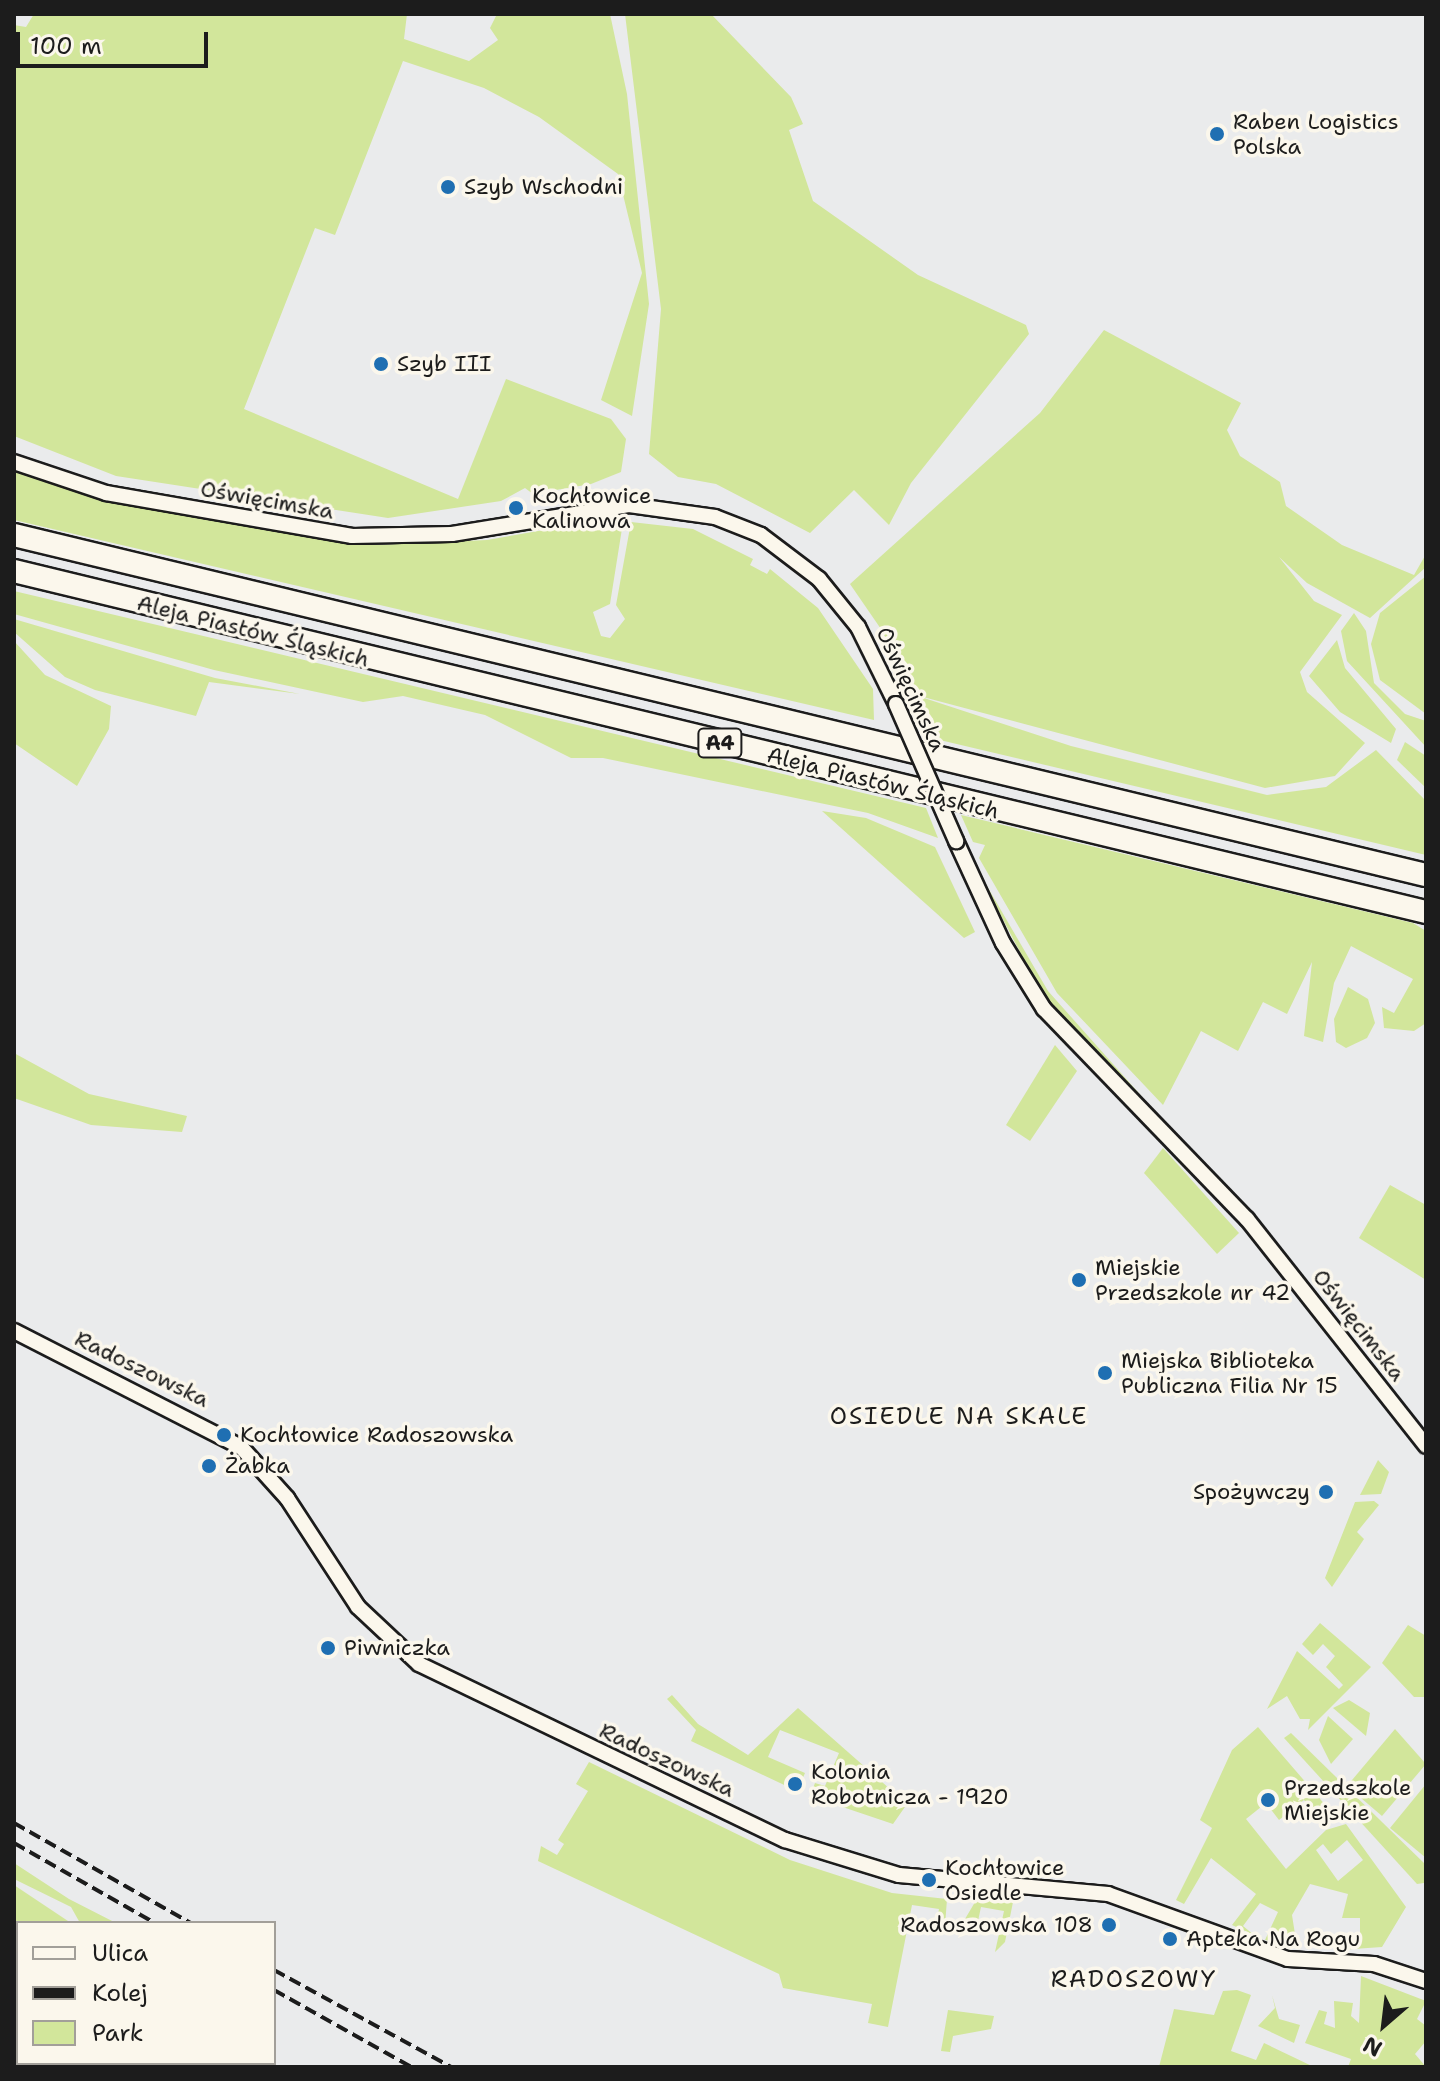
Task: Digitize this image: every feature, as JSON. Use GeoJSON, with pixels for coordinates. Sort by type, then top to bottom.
{"type":"FeatureCollection","features":[{"type":"Feature","properties":{"kind":"highway","name":"Aleja Piastów Śląskich"},"geometry":{"type":"LineString","coordinates":[[14,535],[1426,875]]}},
{"type":"Feature","properties":{"kind":"highway","name":"Aleja Piastów Śląskich"},"geometry":{"type":"LineString","coordinates":[[14,571],[1426,912]]}},
{"type":"Feature","properties":{"kind":"street","name":"Oświęcimska"},"geometry":{"type":"LineString","coordinates":[[14,462],[116,496],[352,536],[441,536],[629,505],[715,517],[761,535],[819,579],[858,627],[896,704],[1003,943],[1044,1009],[1237,1208],[1426,1446]]}},
{"type":"Feature","properties":{"kind":"street","name":"Radoszowska"},"geometry":{"type":"LineString","coordinates":[[14,1331],[241,1447],[287,1498],[358,1607],[419,1664],[773,1835],[899,1875],[1108,1894],[1288,1959],[1374,1964],[1426,1981]]}},
{"type":"Feature","properties":{"kind":"green space"},"geometry":{"type":"Polygon","coordinates":[[[34,14],[407,14],[404,39],[469,61],[498,40],[490,28],[497,14],[610,14],[627,94],[649,304],[632,416],[601,400],[642,273],[618,174],[539,117],[484,88],[403,61],[335,235],[315,228],[244,409],[458,499],[506,379],[611,419],[626,439],[621,472],[591,484],[533,494],[525,488],[501,501],[388,518],[116,476],[14,436],[14,25],[26,27],[34,14]]]}},
{"type":"Feature","properties":{"kind":"green space"},"geometry":{"type":"Polygon","coordinates":[[[625,14],[711,14],[791,97],[803,124],[789,130],[813,201],[918,275],[1026,325],[1029,334],[911,483],[889,525],[854,490],[810,533],[716,484],[678,477],[649,454],[661,309],[625,14]]]}},
{"type":"Feature","properties":{"kind":"green space"},"geometry":{"type":"Polygon","coordinates":[[[1104,330],[1241,403],[1227,430],[1240,456],[1280,482],[1286,506],[1342,545],[1414,575],[1426,554],[1426,567],[1370,618],[1307,583],[1279,557],[1314,601],[1342,615],[1300,672],[1307,692],[1365,743],[1335,776],[1265,788],[908,693],[883,632],[850,584],[1040,413],[1104,330]]]}},
{"type":"Feature","properties":{"kind":"green space"},"geometry":{"type":"Polygon","coordinates":[[[14,470],[96,498],[375,545],[487,540],[624,516],[610,604],[593,612],[601,636],[610,638],[625,619],[616,605],[631,522],[693,529],[753,559],[750,565],[767,574],[770,569],[818,608],[873,689],[874,720],[14,520],[14,470]]]}},
{"type":"Feature","properties":{"kind":"green space"},"geometry":{"type":"Polygon","coordinates":[[[1426,576],[1426,714],[1380,680],[1371,644],[1380,613],[1426,576]]]}},
{"type":"Feature","properties":{"kind":"green space"},"geometry":{"type":"Polygon","coordinates":[[[14,591],[926,808],[938,838],[868,813],[603,758],[571,758],[485,715],[403,696],[363,702],[214,670],[14,614],[14,591]]]}},
{"type":"Feature","properties":{"kind":"green space"},"geometry":{"type":"Polygon","coordinates":[[[1354,613],[1366,631],[1374,683],[1405,714],[1426,721],[1426,747],[1347,661],[1341,631],[1354,613]]]}},
{"type":"Feature","properties":{"kind":"green space"},"geometry":{"type":"Polygon","coordinates":[[[14,619],[215,678],[300,694],[209,682],[196,716],[95,690],[65,677],[14,632],[14,619]]]}},
{"type":"Feature","properties":{"kind":"green space"},"geometry":{"type":"Polygon","coordinates":[[[1337,640],[1345,668],[1396,729],[1391,743],[1340,712],[1309,676],[1337,640]]]}},
{"type":"Feature","properties":{"kind":"green space"},"geometry":{"type":"Polygon","coordinates":[[[14,641],[45,675],[111,706],[109,729],[77,786],[14,743],[14,641]]]}},
{"type":"Feature","properties":{"kind":"green space"},"geometry":{"type":"Polygon","coordinates":[[[924,698],[1071,746],[1267,795],[1326,787],[1376,750],[1426,801],[1426,855],[927,737],[912,701],[924,698]]]}},
{"type":"Feature","properties":{"kind":"green space"},"geometry":{"type":"Polygon","coordinates":[[[1405,742],[1426,756],[1426,788],[1397,760],[1405,742]]]}},
{"type":"Feature","properties":{"kind":"green space"},"geometry":{"type":"Polygon","coordinates":[[[822,811],[866,818],[935,847],[975,932],[964,938],[822,811]]]}},
{"type":"Feature","properties":{"kind":"green space"},"geometry":{"type":"Polygon","coordinates":[[[961,815],[1413,923],[1426,931],[1426,1023],[1414,1031],[1384,1028],[1382,1007],[1394,1013],[1413,979],[1351,946],[1334,983],[1323,1042],[1304,1036],[1312,962],[1287,1014],[1263,1002],[1238,1051],[1201,1031],[1163,1105],[1057,993],[979,858],[985,845],[973,842],[961,815]]]}},
{"type":"Feature","properties":{"kind":"green space"},"geometry":{"type":"Polygon","coordinates":[[[973,862],[1048,991],[1145,1100],[1043,996],[973,862]]]}},
{"type":"Feature","properties":{"kind":"green space"},"geometry":{"type":"Polygon","coordinates":[[[1348,987],[1368,999],[1375,1023],[1367,1038],[1346,1048],[1336,1042],[1334,1019],[1348,987]]]}},
{"type":"Feature","properties":{"kind":"green space"},"geometry":{"type":"Polygon","coordinates":[[[1055,1045],[1077,1071],[1030,1141],[1006,1125],[1055,1045]]]}},
{"type":"Feature","properties":{"kind":"green space"},"geometry":{"type":"Polygon","coordinates":[[[14,1053],[89,1094],[187,1116],[182,1132],[91,1125],[14,1098],[14,1053]]]}},
{"type":"Feature","properties":{"kind":"green space"},"geometry":{"type":"Polygon","coordinates":[[[1163,1148],[1239,1233],[1217,1254],[1144,1173],[1163,1148]]]}},
{"type":"Feature","properties":{"kind":"green space"},"geometry":{"type":"Polygon","coordinates":[[[1390,1185],[1426,1205],[1426,1280],[1359,1238],[1390,1185]]]}},
{"type":"Feature","properties":{"kind":"green space"},"geometry":{"type":"Polygon","coordinates":[[[1378,1460],[1389,1472],[1381,1494],[1360,1495],[1378,1460]]]}},
{"type":"Feature","properties":{"kind":"green space"},"geometry":{"type":"Polygon","coordinates":[[[1374,1501],[1379,1505],[1357,1532],[1364,1539],[1332,1587],[1325,1578],[1355,1502],[1374,1501]]]}},
{"type":"Feature","properties":{"kind":"green space"},"geometry":{"type":"Polygon","coordinates":[[[1320,1623],[1371,1667],[1308,1730],[1310,1719],[1300,1719],[1287,1696],[1267,1709],[1297,1651],[1339,1689],[1343,1685],[1326,1667],[1335,1656],[1323,1644],[1313,1655],[1302,1644],[1320,1623]]]}},
{"type":"Feature","properties":{"kind":"green space"},"geometry":{"type":"Polygon","coordinates":[[[1408,1625],[1426,1636],[1426,1697],[1414,1697],[1382,1663],[1408,1625]]]}},
{"type":"Feature","properties":{"kind":"green space"},"geometry":{"type":"Polygon","coordinates":[[[672,1695],[698,1724],[748,1755],[798,1708],[907,1804],[893,1824],[810,1796],[815,1783],[825,1786],[839,1753],[780,1730],[768,1757],[805,1773],[797,1791],[691,1741],[696,1730],[667,1699],[672,1695]]]}},
{"type":"Feature","properties":{"kind":"green space"},"geometry":{"type":"Polygon","coordinates":[[[1349,1700],[1370,1713],[1366,1736],[1333,1708],[1349,1700]]]}},
{"type":"Feature","properties":{"kind":"green space"},"geometry":{"type":"Polygon","coordinates":[[[1328,1716],[1353,1739],[1331,1764],[1319,1740],[1328,1716]]]}},
{"type":"Feature","properties":{"kind":"green space"},"geometry":{"type":"Polygon","coordinates":[[[1258,1727],[1327,1807],[1317,1816],[1304,1800],[1279,1820],[1266,1803],[1246,1819],[1286,1869],[1326,1830],[1346,1824],[1406,1907],[1382,1947],[1339,1950],[1339,1941],[1360,1940],[1360,1918],[1342,1918],[1348,1894],[1310,1884],[1292,1915],[1297,1947],[1265,1940],[1278,1912],[1260,1903],[1243,1926],[1254,1935],[1232,1925],[1256,1894],[1211,1858],[1184,1904],[1176,1900],[1212,1828],[1200,1820],[1232,1750],[1258,1727]],[[1347,1840],[1331,1854],[1323,1844],[1316,1850],[1338,1881],[1363,1860],[1347,1840]]]}},
{"type":"Feature","properties":{"kind":"green space"},"geometry":{"type":"Polygon","coordinates":[[[1395,1729],[1426,1764],[1382,1816],[1347,1786],[1395,1729]]]}},
{"type":"Feature","properties":{"kind":"green space"},"geometry":{"type":"Polygon","coordinates":[[[1291,1733],[1426,1865],[1424,1883],[1417,1884],[1284,1738],[1291,1733]]]}},
{"type":"Feature","properties":{"kind":"green space"},"geometry":{"type":"Polygon","coordinates":[[[589,1762],[790,1860],[892,1893],[947,1899],[945,1926],[936,1924],[939,1909],[912,1905],[888,2027],[868,2023],[872,2004],[783,1988],[779,1974],[538,1861],[541,1846],[557,1855],[564,1844],[558,1840],[588,1791],[576,1784],[589,1762]]]}},
{"type":"Feature","properties":{"kind":"green space"},"geometry":{"type":"Polygon","coordinates":[[[1426,1784],[1426,1858],[1390,1828],[1426,1784]]]}},
{"type":"Feature","properties":{"kind":"green space"},"geometry":{"type":"Polygon","coordinates":[[[14,1863],[69,1899],[112,1921],[79,1921],[71,1907],[14,1879],[14,1863]]]}},
{"type":"Feature","properties":{"kind":"green space"},"geometry":{"type":"Polygon","coordinates":[[[14,1885],[68,1921],[16,1921],[16,2065],[189,2067],[14,2067],[14,1885]]]}},
{"type":"Feature","properties":{"kind":"green space"},"geometry":{"type":"Polygon","coordinates":[[[978,1897],[1013,1902],[1005,1942],[995,1952],[1004,1911],[981,1907],[978,1921],[965,1919],[978,1897]]]}},
{"type":"Feature","properties":{"kind":"green space"},"geometry":{"type":"Polygon","coordinates":[[[1361,1976],[1426,2001],[1417,2019],[1426,2026],[1426,2041],[1415,2054],[1426,2067],[1348,2067],[1351,2059],[1305,2043],[1319,2010],[1327,2012],[1324,2024],[1335,2028],[1334,2001],[1353,2003],[1351,2016],[1359,2023],[1361,1976]]]}},
{"type":"Feature","properties":{"kind":"green space"},"geometry":{"type":"Polygon","coordinates":[[[1237,1990],[1251,1995],[1231,2051],[1256,2060],[1264,2043],[1314,2067],[1159,2067],[1174,2009],[1214,2015],[1223,1991],[1237,1990]]]}},
{"type":"Feature","properties":{"kind":"green space"},"geometry":{"type":"Polygon","coordinates":[[[1272,1995],[1279,2019],[1300,2025],[1294,2043],[1258,2026],[1275,2008],[1272,1995]]]}},
{"type":"Feature","properties":{"kind":"green space"},"geometry":{"type":"Polygon","coordinates":[[[948,2010],[994,2016],[991,2029],[953,2036],[950,2052],[941,2051],[948,2010]]]}},
{"type":"Feature","properties":{"kind":"railway"},"geometry":{"type":"LineString","coordinates":[[14,1823],[187,1921]]}},
{"type":"Feature","properties":{"kind":"railway"},"geometry":{"type":"LineString","coordinates":[[14,1843],[151,1921]]}},
{"type":"Feature","properties":{"kind":"railway"},"geometry":{"type":"LineString","coordinates":[[276,1971],[451,2067]]}},
{"type":"Feature","properties":{"kind":"railway"},"geometry":{"type":"LineString","coordinates":[[276,1991],[411,2067]]}},
{"type":"Feature","properties":{"kind":"place","name":"Raben Logistics Polska"},"geometry":{"type":"Point","coordinates":[1217,134]}},
{"type":"Feature","properties":{"kind":"place","name":"Szyb Wschodni"},"geometry":{"type":"Point","coordinates":[448,187]}},
{"type":"Feature","properties":{"kind":"place","name":"Szyb III"},"geometry":{"type":"Point","coordinates":[381,364]}},
{"type":"Feature","properties":{"kind":"place","name":"Kochłowice Kalinowa"},"geometry":{"type":"Point","coordinates":[516,508]}},
{"type":"Feature","properties":{"kind":"place","name":"Miejskie Przedszkole nr 42"},"geometry":{"type":"Point","coordinates":[1079,1280]}},
{"type":"Feature","properties":{"kind":"place","name":"Miejska Biblioteka Publiczna Filia Nr 15"},"geometry":{"type":"Point","coordinates":[1105,1373]}},
{"type":"Feature","properties":{"kind":"place","name":"Kochłowice Radoszowska"},"geometry":{"type":"Point","coordinates":[224,1435]}},
{"type":"Feature","properties":{"kind":"place","name":"Żabka"},"geometry":{"type":"Point","coordinates":[209,1466]}},
{"type":"Feature","properties":{"kind":"place","name":"Spożywczy"},"geometry":{"type":"Point","coordinates":[1326,1492]}},
{"type":"Feature","properties":{"kind":"place","name":"Piwniczka"},"geometry":{"type":"Point","coordinates":[328,1648]}},
{"type":"Feature","properties":{"kind":"place","name":"Kolonia Robotnicza - 1920"},"geometry":{"type":"Point","coordinates":[795,1784]}},
{"type":"Feature","properties":{"kind":"place","name":"Przedszkole Miejskie"},"geometry":{"type":"Point","coordinates":[1268,1800]}},
{"type":"Feature","properties":{"kind":"place","name":"Kochłowice Osiedle"},"geometry":{"type":"Point","coordinates":[929,1880]}},
{"type":"Feature","properties":{"kind":"place","name":"Radoszowska 108"},"geometry":{"type":"Point","coordinates":[1109,1925]}},
{"type":"Feature","properties":{"kind":"place","name":"Apteka Na Rogu"},"geometry":{"type":"Point","coordinates":[1170,1939]}},
{"type":"Feature","properties":{"kind":"district","name":"OSIEDLE NA SKALE"},"geometry":{"type":"Point","coordinates":[959,1417]}},
{"type":"Feature","properties":{"kind":"district","name":"RADOSZOWY"},"geometry":{"type":"Point","coordinates":[1134,1980]}}]}
